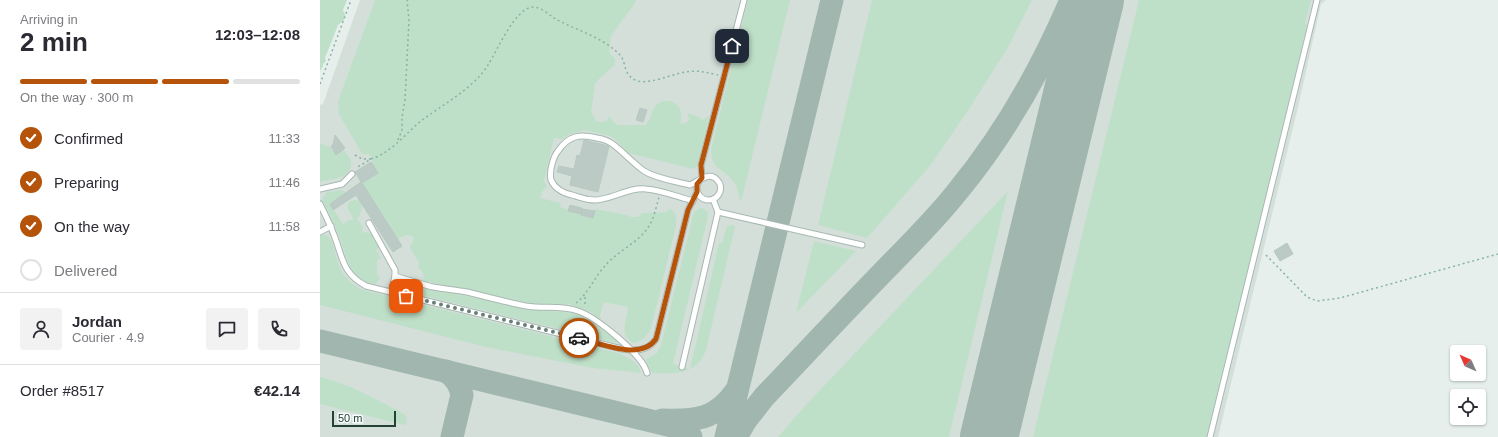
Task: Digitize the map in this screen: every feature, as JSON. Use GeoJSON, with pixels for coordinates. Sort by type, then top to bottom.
{"type":"FeatureCollection","features":[{"type":"Feature","properties":{"kind":"lane"},"geometry":{"type":"LineString","coordinates":[[320,204],[330,226],[343,263],[351,276],[366,286],[630,350],[646,348],[656,339],[688,210],[697,192],[701,165],[744,0]]}},
{"type":"Feature","properties":{"kind":"lane"},"geometry":{"type":"LineString","coordinates":[[1210,437],[1317,0]]}},
{"type":"Feature","properties":{"kind":"lane"},"geometry":{"type":"LineString","coordinates":[[693,201],[647,189],[638,189],[601,200],[593,200],[567,194],[556,187],[551,178],[554,158],[566,142],[571,139],[583,135],[605,140],[613,144],[652,175],[690,185],[705,176],[713,177],[719,182],[719,194],[713,199],[706,200],[699,196],[697,192]]}},
{"type":"Feature","properties":{"kind":"lane"},"geometry":{"type":"LineString","coordinates":[[320,189],[342,184],[352,173]]}},
{"type":"Feature","properties":{"kind":"lane"},"geometry":{"type":"LineString","coordinates":[[682,367],[718,212],[713,199]]}},
{"type":"Feature","properties":{"kind":"lane"},"geometry":{"type":"LineString","coordinates":[[718,212],[862,244]]}},
{"type":"Feature","properties":{"kind":"lane"},"geometry":{"type":"LineString","coordinates":[[368,223],[393,265],[395,276],[391,293]]}},
{"type":"Feature","properties":{"kind":"lane"},"geometry":{"type":"LineString","coordinates":[[320,232],[330,226]]}},
{"type":"Feature","properties":{"kind":"lane"},"geometry":{"type":"LineString","coordinates":[[395,276],[433,287],[466,292],[527,306],[566,308],[578,311],[592,318],[618,338],[641,361],[647,373]]}},
{"type":"Feature","properties":{"kind":"path"},"geometry":{"type":"LineString","coordinates":[[320,84],[352,0]]}},
{"type":"Feature","properties":{"kind":"path"},"geometry":{"type":"LineString","coordinates":[[397,142],[402,130],[402,117],[405,100],[409,20],[407,0]]}},
{"type":"Feature","properties":{"kind":"path"},"geometry":{"type":"LineString","coordinates":[[352,173],[371,159],[384,154],[422,121],[466,88],[483,72],[512,24],[524,11],[531,7],[540,8],[554,18],[596,38],[613,49],[621,56],[628,74],[635,80],[642,82],[685,72],[702,70],[724,76]]}},
{"type":"Feature","properties":{"kind":"path"},"geometry":{"type":"LineString","coordinates":[[355,155],[362,159],[371,159]]}},
{"type":"Feature","properties":{"kind":"path"},"geometry":{"type":"LineString","coordinates":[[566,308],[581,300],[612,258],[642,235],[647,229],[651,223],[660,192]]}},
{"type":"Feature","properties":{"kind":"path"},"geometry":{"type":"LineString","coordinates":[[1266,255],[1307,297],[1317,301],[1340,298],[1498,254]]}},
{"type":"Feature","properties":{"kind":"shaded area"},"geometry":{"type":"Polygon","coordinates":[[[360,0],[1326,0],[1321,4],[1299,103],[1218,437],[320,437],[320,105],[323,104],[360,0]]]}},
{"type":"Feature","properties":{"kind":"green space"},"geometry":{"type":"Polygon","coordinates":[[[320,0],[347,0],[343,10],[345,15],[344,20],[338,25],[325,58],[326,61],[320,71],[320,0]]]}},
{"type":"Feature","properties":{"kind":"green space"},"geometry":{"type":"Polygon","coordinates":[[[375,0],[636,0],[611,36],[609,52],[615,59],[615,65],[595,84],[591,112],[596,121],[607,121],[609,116],[617,125],[646,125],[657,104],[669,101],[673,102],[679,108],[681,114],[681,124],[688,122],[689,118],[687,113],[699,117],[702,120],[709,116],[697,166],[694,169],[628,153],[616,140],[610,136],[585,130],[568,135],[562,139],[554,138],[544,181],[547,186],[542,192],[540,198],[561,203],[560,207],[593,218],[595,209],[631,217],[638,217],[642,213],[666,212],[670,208],[676,215],[676,226],[651,328],[643,339],[634,343],[626,336],[625,328],[628,307],[604,302],[600,315],[601,322],[592,313],[570,304],[540,305],[424,281],[423,273],[418,267],[419,262],[410,248],[413,241],[412,236],[406,235],[398,239],[362,183],[378,173],[371,162],[373,160],[369,154],[362,154],[339,114],[338,104],[340,96],[375,0]]]}},
{"type":"Feature","properties":{"kind":"green space"},"geometry":{"type":"Polygon","coordinates":[[[748,0],[790,0],[741,202],[735,183],[718,168],[713,161],[711,149],[748,0]]]}},
{"type":"Feature","properties":{"kind":"green space"},"geometry":{"type":"Polygon","coordinates":[[[872,0],[1032,0],[1007,49],[969,109],[930,166],[867,238],[818,225],[872,0]]]}},
{"type":"Feature","properties":{"kind":"green space"},"geometry":{"type":"Polygon","coordinates":[[[1139,0],[1311,0],[1305,23],[1307,26],[1207,437],[1033,437],[1139,0]]]}},
{"type":"Feature","properties":{"kind":"green space"},"geometry":{"type":"Polygon","coordinates":[[[320,143],[330,147],[333,151],[344,150],[351,160],[351,167],[342,177],[320,182],[320,143]]]}},
{"type":"Feature","properties":{"kind":"green space"},"geometry":{"type":"Polygon","coordinates":[[[342,190],[345,192],[344,195],[330,204],[343,224],[349,220],[354,220],[347,207],[349,202],[358,200],[362,204],[360,215],[357,219],[363,227],[362,232],[371,233],[373,240],[377,242],[379,246],[376,250],[381,258],[377,260],[377,274],[380,278],[376,284],[367,283],[360,279],[350,267],[337,231],[322,199],[327,192],[342,190]]]}},
{"type":"Feature","properties":{"kind":"green space"},"geometry":{"type":"Polygon","coordinates":[[[1008,191],[949,437],[778,437],[806,405],[1008,191]]]}},
{"type":"Feature","properties":{"kind":"green space"},"geometry":{"type":"Polygon","coordinates":[[[702,208],[707,211],[708,216],[673,364],[690,369],[676,373],[652,373],[645,360],[657,353],[661,345],[694,212],[702,208]]]}},
{"type":"Feature","properties":{"kind":"green space"},"geometry":{"type":"Polygon","coordinates":[[[734,225],[735,227],[706,350],[697,364],[690,369],[719,243],[722,243],[727,226],[734,225]]]}},
{"type":"Feature","properties":{"kind":"green space"},"geometry":{"type":"Polygon","coordinates":[[[325,235],[332,241],[341,270],[349,281],[363,290],[618,353],[636,363],[641,373],[593,368],[486,347],[320,305],[320,236],[325,235]]]}},
{"type":"Feature","properties":{"kind":"green space"},"geometry":{"type":"Polygon","coordinates":[[[814,241],[856,251],[796,313],[814,241]]]}},
{"type":"Feature","properties":{"kind":"green space"},"geometry":{"type":"Polygon","coordinates":[[[405,285],[408,286],[410,291],[413,289],[414,285],[526,309],[573,313],[587,319],[615,338],[617,343],[404,291],[401,287],[405,285]]]}},
{"type":"Feature","properties":{"kind":"green space"},"geometry":{"type":"Polygon","coordinates":[[[320,377],[353,388],[404,414],[407,418],[406,424],[404,425],[320,404],[320,377]]]}},
{"type":"Feature","properties":{"kind":"building"},"geometry":{"type":"Polygon","coordinates":[[[640,108],[647,110],[643,122],[636,120],[640,108]]]}},
{"type":"Feature","properties":{"kind":"building"},"geometry":{"type":"Polygon","coordinates":[[[335,135],[345,148],[336,155],[331,146],[333,145],[335,135]]]}},
{"type":"Feature","properties":{"kind":"building"},"geometry":{"type":"Polygon","coordinates":[[[584,140],[609,146],[598,192],[570,185],[572,176],[557,172],[559,166],[574,169],[577,155],[580,156],[584,140]]]}},
{"type":"Feature","properties":{"kind":"building"},"geometry":{"type":"Polygon","coordinates":[[[371,162],[378,173],[362,183],[402,246],[393,252],[356,195],[333,210],[330,204],[361,182],[355,172],[371,162]]]}},
{"type":"Feature","properties":{"kind":"building"},"geometry":{"type":"Polygon","coordinates":[[[570,205],[582,208],[581,214],[568,211],[570,205]]]}},
{"type":"Feature","properties":{"kind":"building"},"geometry":{"type":"Polygon","coordinates":[[[582,209],[595,211],[593,218],[581,215],[582,209]]]}},
{"type":"Feature","properties":{"kind":"building"},"geometry":{"type":"Polygon","coordinates":[[[1287,243],[1293,254],[1280,261],[1274,251],[1287,243]]]}},
{"type":"Feature","properties":{"kind":"taxiway"},"geometry":{"type":"LineString","coordinates":[[726,437],[832,0]]}},
{"type":"Feature","properties":{"kind":"taxiway"},"geometry":{"type":"LineString","coordinates":[[736,437],[746,420],[764,397],[931,222],[949,202],[991,148],[1035,76],[1071,0]]}},
{"type":"Feature","properties":{"kind":"taxiway"},"geometry":{"type":"LineString","coordinates":[[320,341],[676,427],[691,437]]}},
{"type":"Feature","properties":{"kind":"taxiway"},"geometry":{"type":"LineString","coordinates":[[446,371],[457,381],[462,395],[452,437]]}},
{"type":"Feature","properties":{"kind":"taxiway"},"geometry":{"type":"LineString","coordinates":[[662,420],[685,420],[704,417],[721,408],[736,391]]}},
{"type":"Feature","properties":{"kind":"runway"},"geometry":{"type":"LineString","coordinates":[[989,437],[1095,0]]}},
{"type":"Feature","properties":{"kind":"way so far"},"geometry":{"type":"LineString","coordinates":[[406,296],[579,338]]}},
{"type":"Feature","properties":{"kind":"route"},"geometry":{"type":"LineString","coordinates":[[579,338],[630,350],[642,350],[650,346],[656,339],[688,210],[697,192],[697,184],[702,178],[701,165],[732,46]]}}]}
